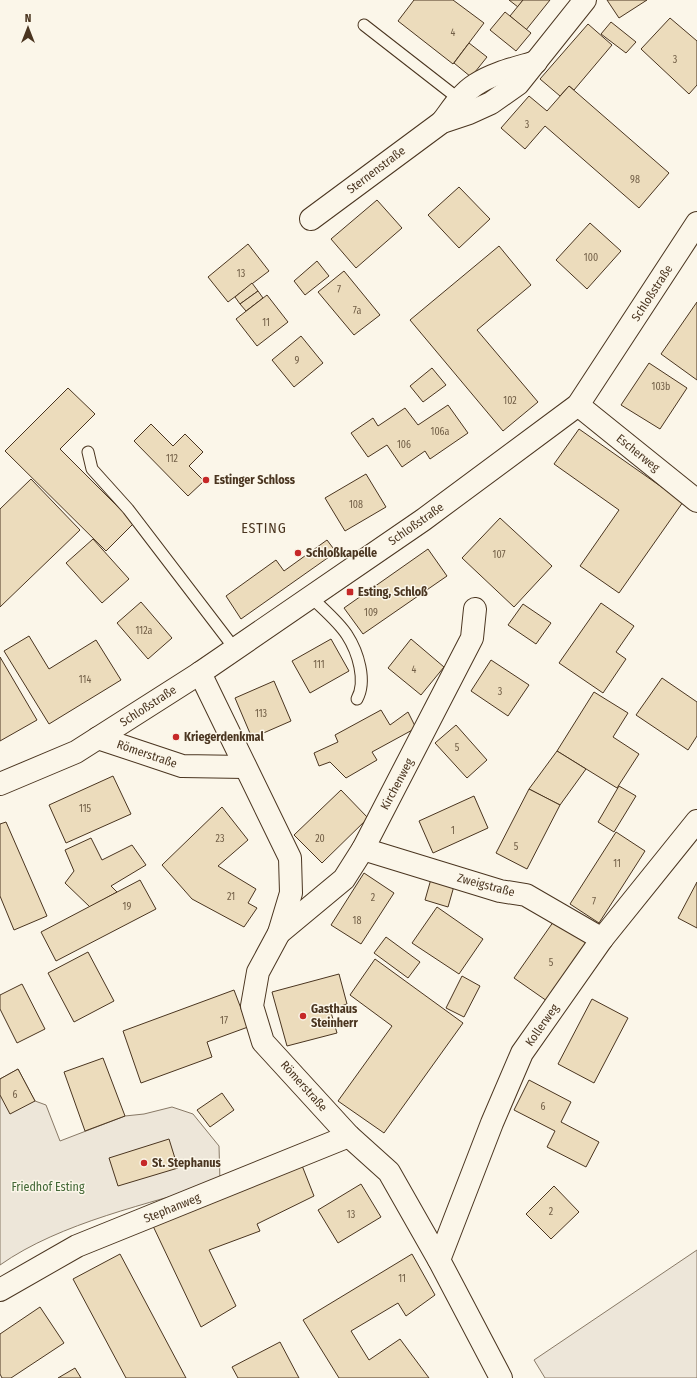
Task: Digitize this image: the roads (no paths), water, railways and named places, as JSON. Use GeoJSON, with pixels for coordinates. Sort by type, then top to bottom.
{"type":"FeatureCollection","features":[{"type":"Feature","properties":{"kind":"street","name":"Sternenstraße"},"geometry":{"type":"LineString","coordinates":[[442,122],[469,113],[491,103],[518,84],[585,0]]}},
{"type":"Feature","properties":{"kind":"street","name":"Sternenstraße"},"geometry":{"type":"LineString","coordinates":[[311,219],[442,122],[459,99],[476,85],[504,72],[536,62]]}},
{"type":"Feature","properties":{"kind":"street","name":"Schloßstraße"},"geometry":{"type":"LineString","coordinates":[[0,784],[76,752],[200,673],[427,517],[578,405],[697,222]]}},
{"type":"Feature","properties":{"kind":"street","name":"Escherweg"},"geometry":{"type":"LineString","coordinates":[[578,405],[697,501]]}},
{"type":"Feature","properties":{"kind":"street","name":"Kirchenweg"},"geometry":{"type":"LineString","coordinates":[[279,933],[344,879],[363,849],[472,638],[475,609]]}},
{"type":"Feature","properties":{"kind":"street","name":"Römerstraße"},"geometry":{"type":"LineString","coordinates":[[200,673],[290,858],[292,893],[279,933],[258,972],[252,1006],[263,1042],[349,1136],[389,1172],[439,1260],[501,1378]]}},
{"type":"Feature","properties":{"kind":"street","name":"Römerstraße"},"geometry":{"type":"LineString","coordinates":[[98,738],[182,766],[245,767]]}},
{"type":"Feature","properties":{"kind":"street","name":"Kollerweg"},"geometry":{"type":"LineString","coordinates":[[439,1260],[492,1123],[522,1053],[602,938],[697,821]]}},
{"type":"Feature","properties":{"kind":"street","name":"Zweigstraße"},"geometry":{"type":"LineString","coordinates":[[363,849],[500,891],[526,895],[602,938]]}},
{"type":"Feature","properties":{"kind":"street","name":"Stephanweg"},"geometry":{"type":"LineString","coordinates":[[0,1290],[77,1246],[349,1136]]}},
{"type":"Feature","properties":{"kind":"lane"},"geometry":{"type":"LineString","coordinates":[[364,25],[459,99]]}},
{"type":"Feature","properties":{"kind":"lane"},"geometry":{"type":"LineString","coordinates":[[88,452],[92,469],[128,509],[235,649]]}},
{"type":"Feature","properties":{"kind":"lane"},"geometry":{"type":"LineString","coordinates":[[311,597],[347,634],[359,661],[362,689],[357,699]]}},
{"type":"Feature","properties":{"kind":"place","name":"Estinger Schloss"},"geometry":{"type":"Point","coordinates":[206,480]}},
{"type":"Feature","properties":{"kind":"place","name":"Schloßkapelle"},"geometry":{"type":"Point","coordinates":[298,553]}},
{"type":"Feature","properties":{"kind":"place","name":"Esting, Schloß"},"geometry":{"type":"Point","coordinates":[350,592]}},
{"type":"Feature","properties":{"kind":"place","name":"Kriegerdenkmal"},"geometry":{"type":"Point","coordinates":[176,737]}},
{"type":"Feature","properties":{"kind":"place","name":"Gasthaus Steinherr"},"geometry":{"type":"Point","coordinates":[303,1016]}},
{"type":"Feature","properties":{"kind":"place","name":"St. Stephanus"},"geometry":{"type":"Point","coordinates":[144,1163]}},
{"type":"Feature","properties":{"kind":"district","name":"ESTING"},"geometry":{"type":"Point","coordinates":[264,528]}},
{"type":"Feature","properties":{"kind":"park label","name":"Friedhof Esting"},"geometry":{"type":"Point","coordinates":[48,1187]}}]}
